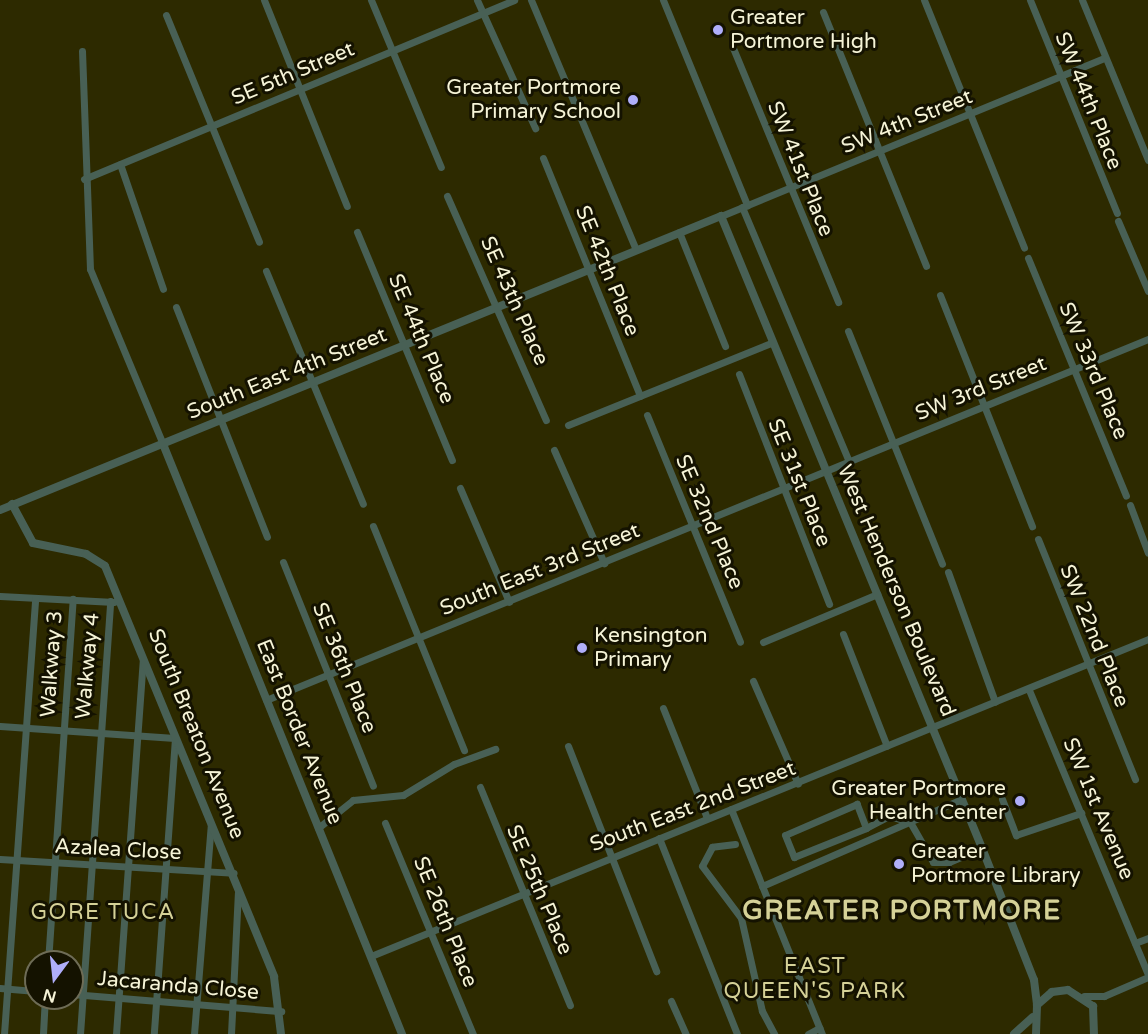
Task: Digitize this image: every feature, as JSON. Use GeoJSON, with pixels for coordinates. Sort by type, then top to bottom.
{"type":"FeatureCollection","features":[{"type":"Feature","properties":{"kind":"street"},"geometry":{"type":"LineString","coordinates":[[264,0],[347,206]]}},
{"type":"Feature","properties":{"kind":"street"},"geometry":{"type":"LineString","coordinates":[[371,0],[441,167]]}},
{"type":"Feature","properties":{"kind":"street"},"geometry":{"type":"LineString","coordinates":[[477,0],[535,128]]}},
{"type":"Feature","properties":{"kind":"street","name":"SE 5th Street"},"geometry":{"type":"LineString","coordinates":[[84,179],[514,0]]}},
{"type":"Feature","properties":{"kind":"street"},"geometry":{"type":"LineString","coordinates":[[531,0],[636,250]]}},
{"type":"Feature","properties":{"kind":"street"},"geometry":{"type":"LineString","coordinates":[[663,0],[849,462]]}},
{"type":"Feature","properties":{"kind":"street"},"geometry":{"type":"LineString","coordinates":[[924,0],[1024,248]]}},
{"type":"Feature","properties":{"kind":"street","name":"SW 44th Place"},"geometry":{"type":"LineString","coordinates":[[1030,0],[1059,78],[1148,291]]}},
{"type":"Feature","properties":{"kind":"street"},"geometry":{"type":"LineString","coordinates":[[1082,0],[1148,160]]}},
{"type":"Feature","properties":{"kind":"street"},"geometry":{"type":"LineString","coordinates":[[823,12],[926,266]]}},
{"type":"Feature","properties":{"kind":"street"},"geometry":{"type":"LineString","coordinates":[[166,15],[259,242]]}},
{"type":"Feature","properties":{"kind":"street","name":"SW 41st Place"},"geometry":{"type":"LineString","coordinates":[[733,48],[788,188],[837,302]]}},
{"type":"Feature","properties":{"kind":"street"},"geometry":{"type":"LineString","coordinates":[[82,51],[84,179],[90,269],[162,444]]}},
{"type":"Feature","properties":{"kind":"street","name":"SW 4th Street"},"geometry":{"type":"LineString","coordinates":[[721,216],[1105,58]]}},
{"type":"Feature","properties":{"kind":"street","name":"SE 42th Place"},"geometry":{"type":"LineString","coordinates":[[543,158],[640,396]]}},
{"type":"Feature","properties":{"kind":"street"},"geometry":{"type":"LineString","coordinates":[[120,164],[163,289]]}},
{"type":"Feature","properties":{"kind":"street","name":"SE 43th Place"},"geometry":{"type":"LineString","coordinates":[[447,196],[546,420]]}},
{"type":"Feature","properties":{"kind":"street","name":"South East 4th Street"},"geometry":{"type":"LineString","coordinates":[[0,510],[721,216]]}},
{"type":"Feature","properties":{"kind":"street","name":"West Henderson Boulevard"},"geometry":{"type":"LineString","coordinates":[[721,216],[982,848],[1034,980],[1038,1005]]}},
{"type":"Feature","properties":{"kind":"street","name":"SE 44th Place"},"geometry":{"type":"LineString","coordinates":[[357,232],[452,460]]}},
{"type":"Feature","properties":{"kind":"street"},"geometry":{"type":"LineString","coordinates":[[679,232],[725,346]]}},
{"type":"Feature","properties":{"kind":"street","name":"SW 33rd Place"},"geometry":{"type":"LineString","coordinates":[[1028,258],[1126,496]]}},
{"type":"Feature","properties":{"kind":"street"},"geometry":{"type":"LineString","coordinates":[[266,271],[363,504]]}},
{"type":"Feature","properties":{"kind":"street"},"geometry":{"type":"LineString","coordinates":[[940,295],[1032,526]]}},
{"type":"Feature","properties":{"kind":"street"},"geometry":{"type":"LineString","coordinates":[[177,307],[225,418],[267,537]]}},
{"type":"Feature","properties":{"kind":"street"},"geometry":{"type":"LineString","coordinates":[[848,331],[942,564]]}},
{"type":"Feature","properties":{"kind":"street","name":"SW 3rd Street"},"geometry":{"type":"LineString","coordinates":[[827,472],[1148,339]]}},
{"type":"Feature","properties":{"kind":"street"},"geometry":{"type":"LineString","coordinates":[[568,425],[773,342]]}},
{"type":"Feature","properties":{"kind":"street","name":"SE 31st Place"},"geometry":{"type":"LineString","coordinates":[[738,374],[829,604]]}},
{"type":"Feature","properties":{"kind":"street","name":"SE 32nd Place"},"geometry":{"type":"LineString","coordinates":[[647,415],[690,527],[740,642]]}},
{"type":"Feature","properties":{"kind":"street","name":"East Border Avenue"},"geometry":{"type":"LineString","coordinates":[[162,444],[402,1034]]}},
{"type":"Feature","properties":{"kind":"street"},"geometry":{"type":"LineString","coordinates":[[554,450],[604,563]]}},
{"type":"Feature","properties":{"kind":"street","name":"South East 3rd Street"},"geometry":{"type":"LineString","coordinates":[[266,700],[827,472]]}},
{"type":"Feature","properties":{"kind":"street"},"geometry":{"type":"LineString","coordinates":[[460,488],[510,602]]}},
{"type":"Feature","properties":{"kind":"street","name":"South Breaton Avenue"},"geometry":{"type":"LineString","coordinates":[[12,504],[33,543],[100,561],[122,604],[175,738],[234,873],[274,977],[281,1011],[281,1034]]}},
{"type":"Feature","properties":{"kind":"street"},"geometry":{"type":"LineString","coordinates":[[1130,505],[1148,553]]}},
{"type":"Feature","properties":{"kind":"street"},"geometry":{"type":"LineString","coordinates":[[373,526],[464,750]]}},
{"type":"Feature","properties":{"kind":"street","name":"SW 22nd Place"},"geometry":{"type":"LineString","coordinates":[[1038,539],[1135,779]]}},
{"type":"Feature","properties":{"kind":"street","name":"SE 36th Place"},"geometry":{"type":"LineString","coordinates":[[283,562],[373,786]]}},
{"type":"Feature","properties":{"kind":"street"},"geometry":{"type":"LineString","coordinates":[[948,572],[995,702]]}},
{"type":"Feature","properties":{"kind":"street"},"geometry":{"type":"LineString","coordinates":[[763,642],[877,594]]}},
{"type":"Feature","properties":{"kind":"street"},"geometry":{"type":"LineString","coordinates":[[0,596],[110,601],[122,604]]}},
{"type":"Feature","properties":{"kind":"street"},"geometry":{"type":"LineString","coordinates":[[4,1034],[3,988],[18,861],[35,597]]}},
{"type":"Feature","properties":{"kind":"street","name":"Walkway 3"},"geometry":{"type":"LineString","coordinates":[[49,950],[73,599]]}},
{"type":"Feature","properties":{"kind":"street","name":"Walkway 4"},"geometry":{"type":"LineString","coordinates":[[84,979],[99,733],[110,601]]}},
{"type":"Feature","properties":{"kind":"street"},"geometry":{"type":"LineString","coordinates":[[843,633],[887,746]]}},
{"type":"Feature","properties":{"kind":"street","name":"South East 2nd Street"},"geometry":{"type":"LineString","coordinates":[[370,956],[707,818],[798,784],[933,727],[1029,690],[1148,639]]}},
{"type":"Feature","properties":{"kind":"street"},"geometry":{"type":"LineString","coordinates":[[116,1034],[143,653]]}},
{"type":"Feature","properties":{"kind":"street"},"geometry":{"type":"LineString","coordinates":[[753,681],[798,784]]}},
{"type":"Feature","properties":{"kind":"street","name":"SW 1st Avenue"},"geometry":{"type":"LineString","coordinates":[[1029,690],[1148,976]]}},
{"type":"Feature","properties":{"kind":"street"},"geometry":{"type":"LineString","coordinates":[[663,708],[707,818]]}},
{"type":"Feature","properties":{"kind":"street"},"geometry":{"type":"LineString","coordinates":[[0,726],[175,738],[154,1034]]}},
{"type":"Feature","properties":{"kind":"street"},"geometry":{"type":"LineString","coordinates":[[568,746],[613,856],[656,971]]}},
{"type":"Feature","properties":{"kind":"street"},"geometry":{"type":"LineString","coordinates":[[318,828],[353,800],[403,795],[454,764],[495,749]]}},
{"type":"Feature","properties":{"kind":"street","name":"SE 25th Place"},"geometry":{"type":"LineString","coordinates":[[480,787],[570,1005]]}},
{"type":"Feature","properties":{"kind":"street"},"geometry":{"type":"LineString","coordinates":[[762,886],[962,799]]}},
{"type":"Feature","properties":{"kind":"street"},"geometry":{"type":"LineString","coordinates":[[1002,799],[1016,835],[1081,813]]}},
{"type":"Feature","properties":{"kind":"street"},"geometry":{"type":"LineString","coordinates":[[799,870],[785,835],[857,804],[866,828]]}},
{"type":"Feature","properties":{"kind":"street"},"geometry":{"type":"LineString","coordinates":[[730,809],[821,1031],[808,1034]]}},
{"type":"Feature","properties":{"kind":"street"},"geometry":{"type":"LineString","coordinates":[[794,857],[866,828],[889,816],[910,822],[933,862],[949,862],[982,848]]}},
{"type":"Feature","properties":{"kind":"street"},"geometry":{"type":"LineString","coordinates":[[194,1034],[205,872],[212,821]]}},
{"type":"Feature","properties":{"kind":"street","name":"SE 26th Place"},"geometry":{"type":"LineString","coordinates":[[386,823],[473,1034]]}},
{"type":"Feature","properties":{"kind":"street"},"geometry":{"type":"LineString","coordinates":[[659,838],[737,1034]]}},
{"type":"Feature","properties":{"kind":"street"},"geometry":{"type":"LineString","coordinates":[[735,844],[712,847],[702,866],[741,918],[762,1011],[774,1034]]}},
{"type":"Feature","properties":{"kind":"street","name":"Azalea Close"},"geometry":{"type":"LineString","coordinates":[[0,859],[234,873]]}},
{"type":"Feature","properties":{"kind":"street"},"geometry":{"type":"LineString","coordinates":[[231,1034],[239,887]]}},
{"type":"Feature","properties":{"kind":"street"},"geometry":{"type":"LineString","coordinates":[[1136,943],[1148,938]]}},
{"type":"Feature","properties":{"kind":"street"},"geometry":{"type":"LineString","coordinates":[[1014,1034],[1033,1017],[1038,1005],[1052,992],[1068,990],[1084,996],[1104,996],[1148,976]]}},
{"type":"Feature","properties":{"kind":"street"},"geometry":{"type":"LineString","coordinates":[[1034,980],[1052,992]]}},
{"type":"Feature","properties":{"kind":"street"},"geometry":{"type":"LineString","coordinates":[[3,988],[24,990]]}},
{"type":"Feature","properties":{"kind":"street","name":"Jacaranda Close"},"geometry":{"type":"LineString","coordinates":[[84,995],[281,1011]]}},
{"type":"Feature","properties":{"kind":"street"},"geometry":{"type":"LineString","coordinates":[[1084,996],[1095,1012]]}},
{"type":"Feature","properties":{"kind":"street"},"geometry":{"type":"LineString","coordinates":[[1094,1034],[1095,1012],[1104,996]]}},
{"type":"Feature","properties":{"kind":"street"},"geometry":{"type":"LineString","coordinates":[[671,1000],[686,1034]]}},
{"type":"Feature","properties":{"kind":"street"},"geometry":{"type":"LineString","coordinates":[[43,1034],[44,1010]]}},
{"type":"Feature","properties":{"kind":"street","name":"Walkway 4"},"geometry":{"type":"LineString","coordinates":[[80,1034],[82,1010]]}},
{"type":"Feature","properties":{"kind":"street"},"geometry":{"type":"LineString","coordinates":[[1033,1017],[1036,1034]]}},
{"type":"Feature","properties":{"kind":"place","name":"Greater Portmore High"},"geometry":{"type":"Point","coordinates":[718,30]}},
{"type":"Feature","properties":{"kind":"place","name":"Greater Portmore Primary School"},"geometry":{"type":"Point","coordinates":[633,100]}},
{"type":"Feature","properties":{"kind":"place","name":"Kensington Primary"},"geometry":{"type":"Point","coordinates":[582,648]}},
{"type":"Feature","properties":{"kind":"place","name":"Greater Portmore Health Center"},"geometry":{"type":"Point","coordinates":[1020,801]}},
{"type":"Feature","properties":{"kind":"place","name":"Greater Portmore Library"},"geometry":{"type":"Point","coordinates":[899,864]}},
{"type":"Feature","properties":{"kind":"district","name":"GREATER PORTMORE"},"geometry":{"type":"Point","coordinates":[902,911]}},
{"type":"Feature","properties":{"kind":"district","name":"GORE TUCA"},"geometry":{"type":"Point","coordinates":[103,913]}},
{"type":"Feature","properties":{"kind":"district","name":"EAST QUEEN'S PARK"},"geometry":{"type":"Point","coordinates":[815,978]}}]}
